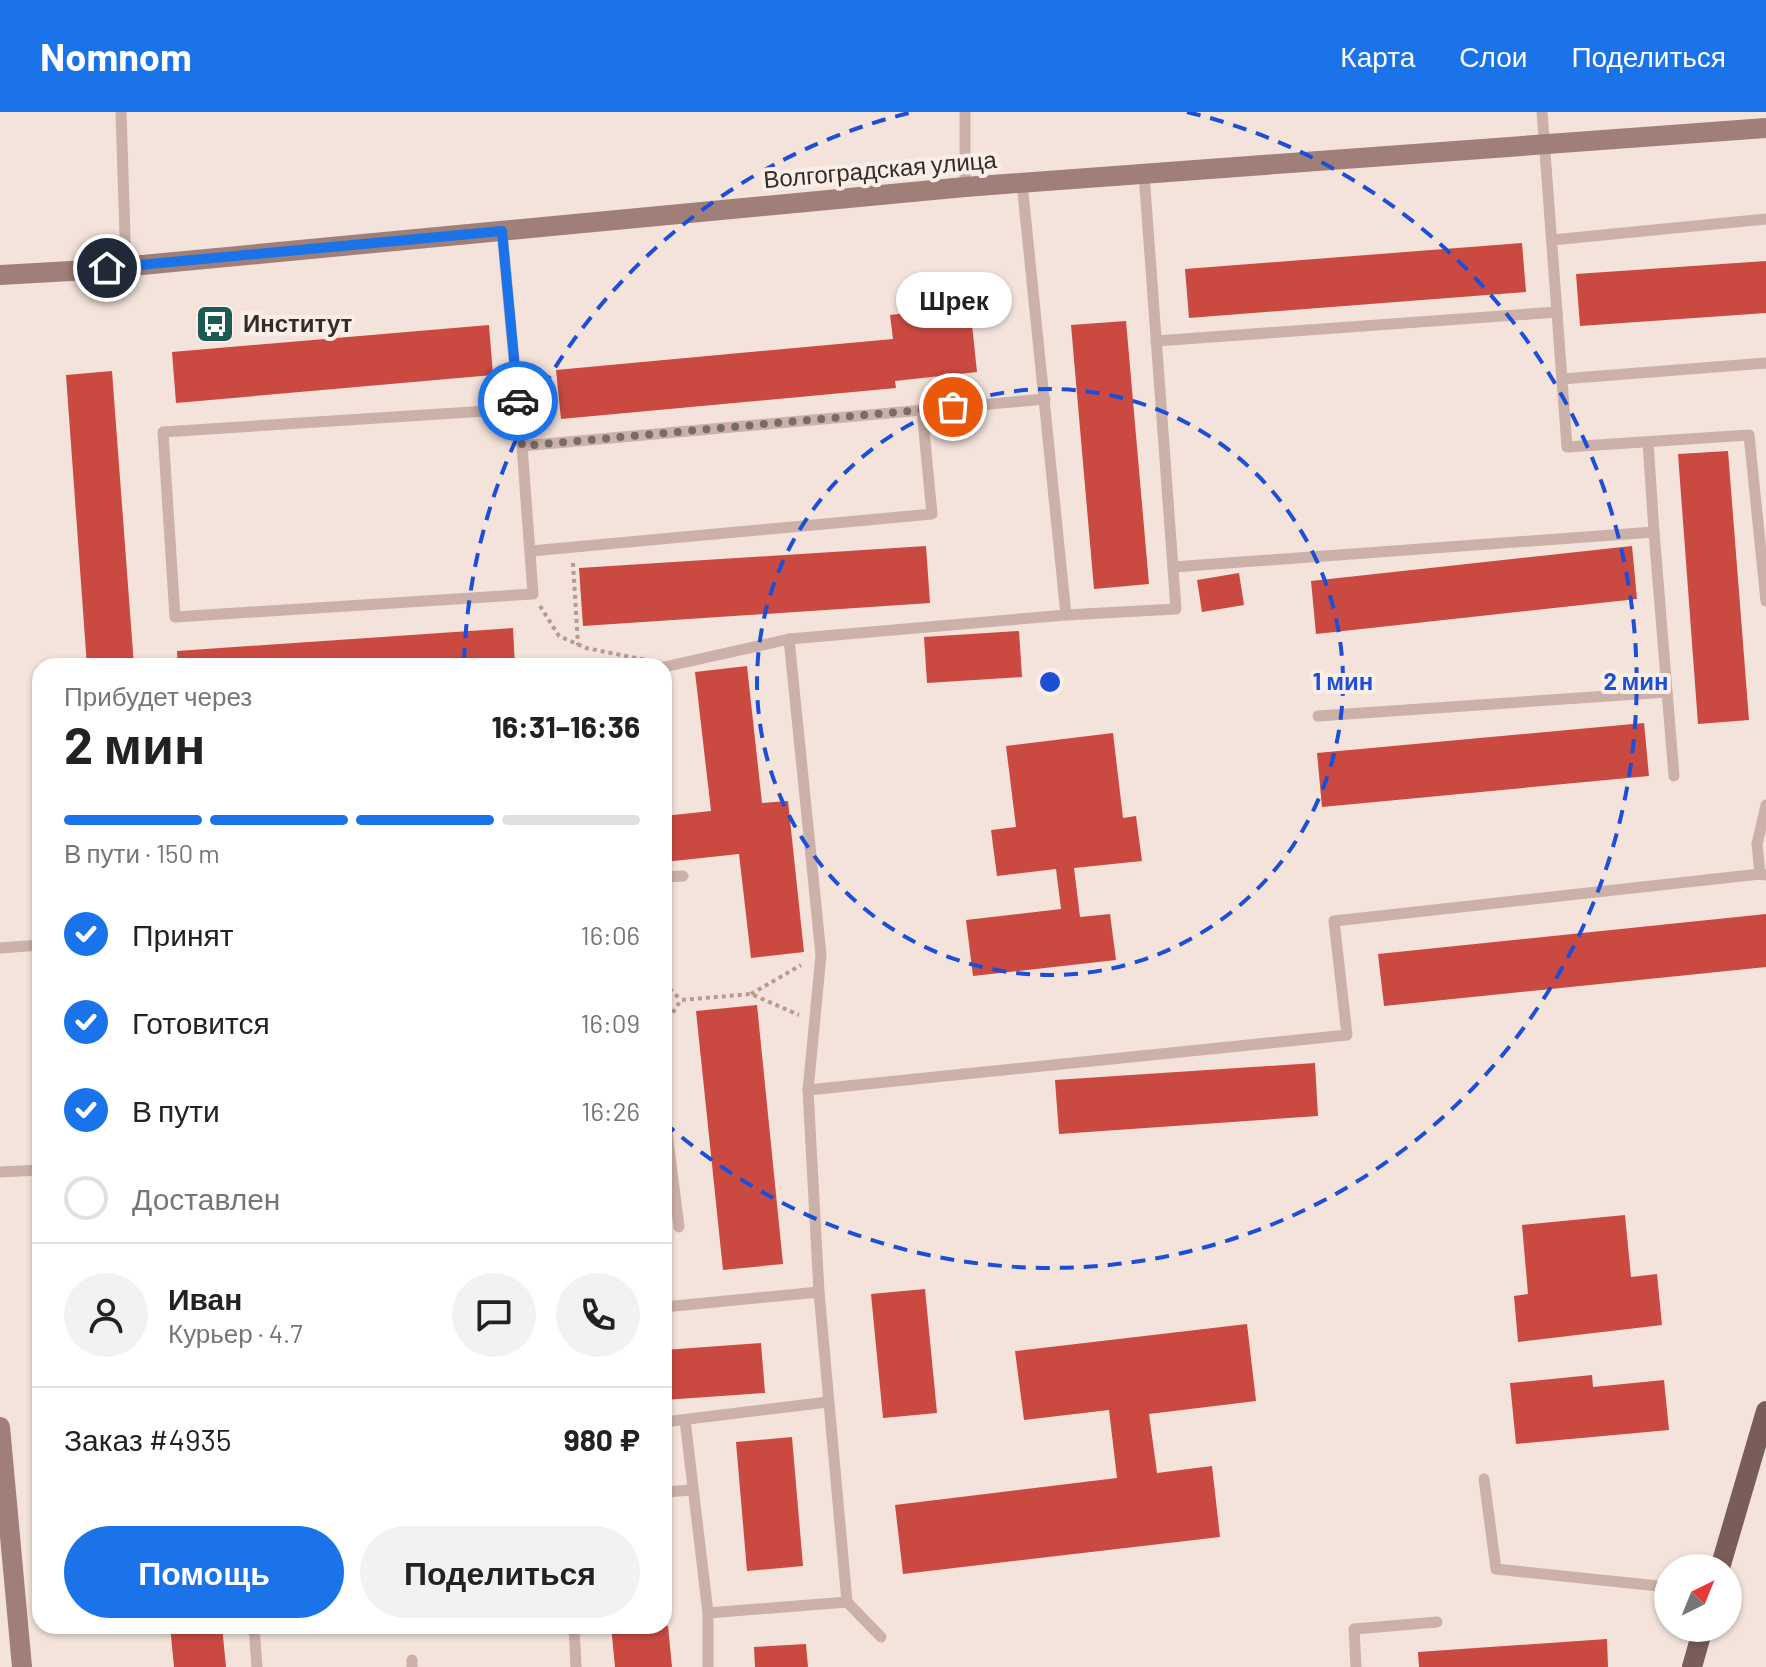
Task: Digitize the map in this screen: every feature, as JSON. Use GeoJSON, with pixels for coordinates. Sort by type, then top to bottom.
{"type":"FeatureCollection","features":[{"type":"Feature","properties":{"kind":"main road","name":"Волгоградская улица"},"geometry":{"type":"LineString","coordinates":[[0,275],[126,266],[965,187],[1766,128]]}},
{"type":"Feature","properties":{"kind":"main road"},"geometry":{"type":"LineString","coordinates":[[1724,1554],[1766,1411]]}},
{"type":"Feature","properties":{"kind":"main road"},"geometry":{"type":"LineString","coordinates":[[0,1427],[22,1667]]}},
{"type":"Feature","properties":{"kind":"main road"},"geometry":{"type":"LineString","coordinates":[[1692,1667],[1699,1642]]}},
{"type":"Feature","properties":{"kind":"lane"},"geometry":{"type":"LineString","coordinates":[[121,112],[126,266]]}},
{"type":"Feature","properties":{"kind":"lane"},"geometry":{"type":"LineString","coordinates":[[965,112],[965,187]]}},
{"type":"Feature","properties":{"kind":"lane"},"geometry":{"type":"LineString","coordinates":[[1542,112],[1567,447],[1749,435],[1766,601]]}},
{"type":"Feature","properties":{"kind":"lane"},"geometry":{"type":"LineString","coordinates":[[672,664],[789,639],[1066,615],[1176,609],[1144,174]]}},
{"type":"Feature","properties":{"kind":"lane"},"geometry":{"type":"LineString","coordinates":[[1022,183],[1066,615]]}},
{"type":"Feature","properties":{"kind":"lane"},"geometry":{"type":"LineString","coordinates":[[1552,240],[1766,219]]}},
{"type":"Feature","properties":{"kind":"lane"},"geometry":{"type":"LineString","coordinates":[[502,231],[531,551],[533,594],[175,617],[163,432],[518,409]]}},
{"type":"Feature","properties":{"kind":"lane"},"geometry":{"type":"LineString","coordinates":[[1156,341],[1557,312]]}},
{"type":"Feature","properties":{"kind":"lane"},"geometry":{"type":"LineString","coordinates":[[1562,379],[1766,363]]}},
{"type":"Feature","properties":{"kind":"lane"},"geometry":{"type":"LineString","coordinates":[[522,446],[1045,399]]}},
{"type":"Feature","properties":{"kind":"lane"},"geometry":{"type":"LineString","coordinates":[[531,551],[932,514],[922,410]]}},
{"type":"Feature","properties":{"kind":"lane"},"geometry":{"type":"LineString","coordinates":[[1648,442],[1674,776]]}},
{"type":"Feature","properties":{"kind":"lane"},"geometry":{"type":"LineString","coordinates":[[1173,567],[1654,532]]}},
{"type":"Feature","properties":{"kind":"lane"},"geometry":{"type":"LineString","coordinates":[[789,639],[821,955],[808,1090],[828,1402],[847,1602],[881,1637]]}},
{"type":"Feature","properties":{"kind":"lane"},"geometry":{"type":"LineString","coordinates":[[1318,716],[1667,692]]}},
{"type":"Feature","properties":{"kind":"lane"},"geometry":{"type":"LineString","coordinates":[[808,1090],[1347,1035],[1334,921],[1763,875],[1757,844],[1766,805]]}},
{"type":"Feature","properties":{"kind":"lane"},"geometry":{"type":"LineString","coordinates":[[672,877],[683,876]]}},
{"type":"Feature","properties":{"kind":"lane"},"geometry":{"type":"LineString","coordinates":[[0,948],[32,946]]}},
{"type":"Feature","properties":{"kind":"lane"},"geometry":{"type":"LineString","coordinates":[[672,1168],[679,1227]]}},
{"type":"Feature","properties":{"kind":"lane"},"geometry":{"type":"LineString","coordinates":[[0,1172],[32,1170]]}},
{"type":"Feature","properties":{"kind":"lane"},"geometry":{"type":"LineString","coordinates":[[672,1306],[819,1292]]}},
{"type":"Feature","properties":{"kind":"lane"},"geometry":{"type":"LineString","coordinates":[[672,1421],[828,1402]]}},
{"type":"Feature","properties":{"kind":"lane"},"geometry":{"type":"LineString","coordinates":[[685,1420],[708,1613],[708,1667]]}},
{"type":"Feature","properties":{"kind":"lane"},"geometry":{"type":"LineString","coordinates":[[1484,1479],[1496,1569],[1654,1586]]}},
{"type":"Feature","properties":{"kind":"lane"},"geometry":{"type":"LineString","coordinates":[[672,1491],[692,1490]]}},
{"type":"Feature","properties":{"kind":"lane"},"geometry":{"type":"LineString","coordinates":[[708,1613],[847,1602]]}},
{"type":"Feature","properties":{"kind":"lane"},"geometry":{"type":"LineString","coordinates":[[1356,1667],[1354,1629],[1437,1622]]}},
{"type":"Feature","properties":{"kind":"lane"},"geometry":{"type":"LineString","coordinates":[[255,1634],[257,1667]]}},
{"type":"Feature","properties":{"kind":"lane"},"geometry":{"type":"LineString","coordinates":[[574,1634],[576,1667]]}},
{"type":"Feature","properties":{"kind":"path"},"geometry":{"type":"LineString","coordinates":[[572,547],[578,645]]}},
{"type":"Feature","properties":{"kind":"path"},"geometry":{"type":"LineString","coordinates":[[533,594],[559,636],[578,645],[632,658]]}},
{"type":"Feature","properties":{"kind":"path"},"geometry":{"type":"LineString","coordinates":[[672,991],[681,1000],[751,994],[821,955]]}},
{"type":"Feature","properties":{"kind":"path"},"geometry":{"type":"LineString","coordinates":[[751,994],[814,1022]]}},
{"type":"Feature","properties":{"kind":"path"},"geometry":{"type":"LineString","coordinates":[[672,1014],[681,1000]]}},
{"type":"Feature","properties":{"kind":"building"},"geometry":{"type":"Polygon","coordinates":[[[1522,243],[1526,292],[1189,318],[1185,269],[1522,243]]]}},
{"type":"Feature","properties":{"kind":"building"},"geometry":{"type":"Polygon","coordinates":[[[1766,261],[1766,313],[1580,326],[1576,274],[1766,261]]]}},
{"type":"Feature","properties":{"kind":"building"},"geometry":{"type":"Polygon","coordinates":[[[970,306],[977,372],[895,381],[896,388],[561,419],[556,370],[893,339],[890,315],[970,306]]]}},
{"type":"Feature","properties":{"kind":"building"},"geometry":{"type":"Polygon","coordinates":[[[1126,321],[1149,584],[1094,589],[1071,325],[1126,321]]]}},
{"type":"Feature","properties":{"kind":"building"},"geometry":{"type":"Polygon","coordinates":[[[489,325],[493,375],[176,403],[172,352],[489,325]]]}},
{"type":"Feature","properties":{"kind":"building"},"geometry":{"type":"Polygon","coordinates":[[[112,371],[133,658],[86,658],[66,375],[112,371]]]}},
{"type":"Feature","properties":{"kind":"building"},"geometry":{"type":"Polygon","coordinates":[[[1728,451],[1749,720],[1698,724],[1678,454],[1728,451]]]}},
{"type":"Feature","properties":{"kind":"building"},"geometry":{"type":"Polygon","coordinates":[[[926,546],[930,603],[583,626],[579,568],[926,546]]]}},
{"type":"Feature","properties":{"kind":"building"},"geometry":{"type":"Polygon","coordinates":[[[1632,546],[1637,599],[1316,634],[1311,581],[1632,546]]]}},
{"type":"Feature","properties":{"kind":"building"},"geometry":{"type":"Polygon","coordinates":[[[1239,573],[1244,605],[1202,612],[1197,580],[1239,573]]]}},
{"type":"Feature","properties":{"kind":"building"},"geometry":{"type":"Polygon","coordinates":[[[513,628],[515,658],[177,658],[177,651],[513,628]]]}},
{"type":"Feature","properties":{"kind":"building"},"geometry":{"type":"Polygon","coordinates":[[[1019,631],[1022,677],[927,683],[924,637],[1019,631]]]}},
{"type":"Feature","properties":{"kind":"building"},"geometry":{"type":"Polygon","coordinates":[[[747,666],[762,803],[788,801],[804,952],[751,958],[739,854],[672,861],[672,815],[711,811],[695,672],[747,666]]]}},
{"type":"Feature","properties":{"kind":"building"},"geometry":{"type":"Polygon","coordinates":[[[1644,723],[1649,776],[1322,807],[1317,753],[1644,723]]]}},
{"type":"Feature","properties":{"kind":"building"},"geometry":{"type":"Polygon","coordinates":[[[1113,733],[1123,818],[1136,816],[1142,861],[1074,868],[1080,917],[1110,914],[1116,960],[973,976],[966,920],[1061,909],[1056,869],[997,876],[991,830],[1016,827],[1006,746],[1113,733]]]}},
{"type":"Feature","properties":{"kind":"building"},"geometry":{"type":"Polygon","coordinates":[[[1766,914],[1766,967],[1384,1006],[1378,954],[1766,914]]]}},
{"type":"Feature","properties":{"kind":"building"},"geometry":{"type":"Polygon","coordinates":[[[757,1005],[783,1264],[723,1270],[696,1011],[757,1005]]]}},
{"type":"Feature","properties":{"kind":"building"},"geometry":{"type":"Polygon","coordinates":[[[1315,1063],[1318,1116],[1059,1134],[1055,1080],[1315,1063]]]}},
{"type":"Feature","properties":{"kind":"building"},"geometry":{"type":"Polygon","coordinates":[[[1625,1215],[1631,1277],[1657,1274],[1662,1325],[1518,1342],[1514,1296],[1528,1294],[1522,1225],[1625,1215]]]}},
{"type":"Feature","properties":{"kind":"building"},"geometry":{"type":"Polygon","coordinates":[[[925,1289],[937,1413],[883,1418],[871,1294],[925,1289]]]}},
{"type":"Feature","properties":{"kind":"building"},"geometry":{"type":"Polygon","coordinates":[[[1247,1324],[1256,1401],[1149,1414],[1157,1473],[1212,1466],[1220,1537],[903,1574],[895,1505],[1117,1478],[1109,1410],[1024,1420],[1015,1351],[1247,1324]]]}},
{"type":"Feature","properties":{"kind":"building"},"geometry":{"type":"Polygon","coordinates":[[[761,1343],[765,1393],[672,1399],[672,1349],[761,1343]]]}},
{"type":"Feature","properties":{"kind":"building"},"geometry":{"type":"Polygon","coordinates":[[[1592,1375],[1593,1387],[1664,1380],[1669,1430],[1516,1444],[1510,1383],[1592,1375]]]}},
{"type":"Feature","properties":{"kind":"building"},"geometry":{"type":"Polygon","coordinates":[[[792,1437],[803,1566],[747,1571],[736,1442],[792,1437]]]}},
{"type":"Feature","properties":{"kind":"building"},"geometry":{"type":"Polygon","coordinates":[[[171,1634],[223,1634],[226,1667],[174,1667],[171,1634]]]}},
{"type":"Feature","properties":{"kind":"building"},"geometry":{"type":"Polygon","coordinates":[[[612,1634],[669,1634],[672,1667],[615,1667],[612,1634]]]}},
{"type":"Feature","properties":{"kind":"building"},"geometry":{"type":"Polygon","coordinates":[[[1607,1639],[1608,1667],[1419,1667],[1418,1652],[1607,1639]]]}},
{"type":"Feature","properties":{"kind":"building"},"geometry":{"type":"Polygon","coordinates":[[[806,1644],[808,1667],[755,1667],[754,1647],[806,1644]]]}},
{"type":"Feature","properties":{"kind":"way so far"},"geometry":{"type":"LineString","coordinates":[[518,401],[522,446],[953,407]]}},
{"type":"Feature","properties":{"kind":"place","name":"Институт"},"geometry":{"type":"Point","coordinates":[215,324]}},
{"type":"Feature","properties":{"kind":"place","name":"Шрек"},"geometry":{"type":"Point","coordinates":[953,407]}},
{"type":"Feature","properties":{"kind":"route"},"geometry":{"type":"LineString","coordinates":[[107,268],[502,231],[518,401]]}}]}
